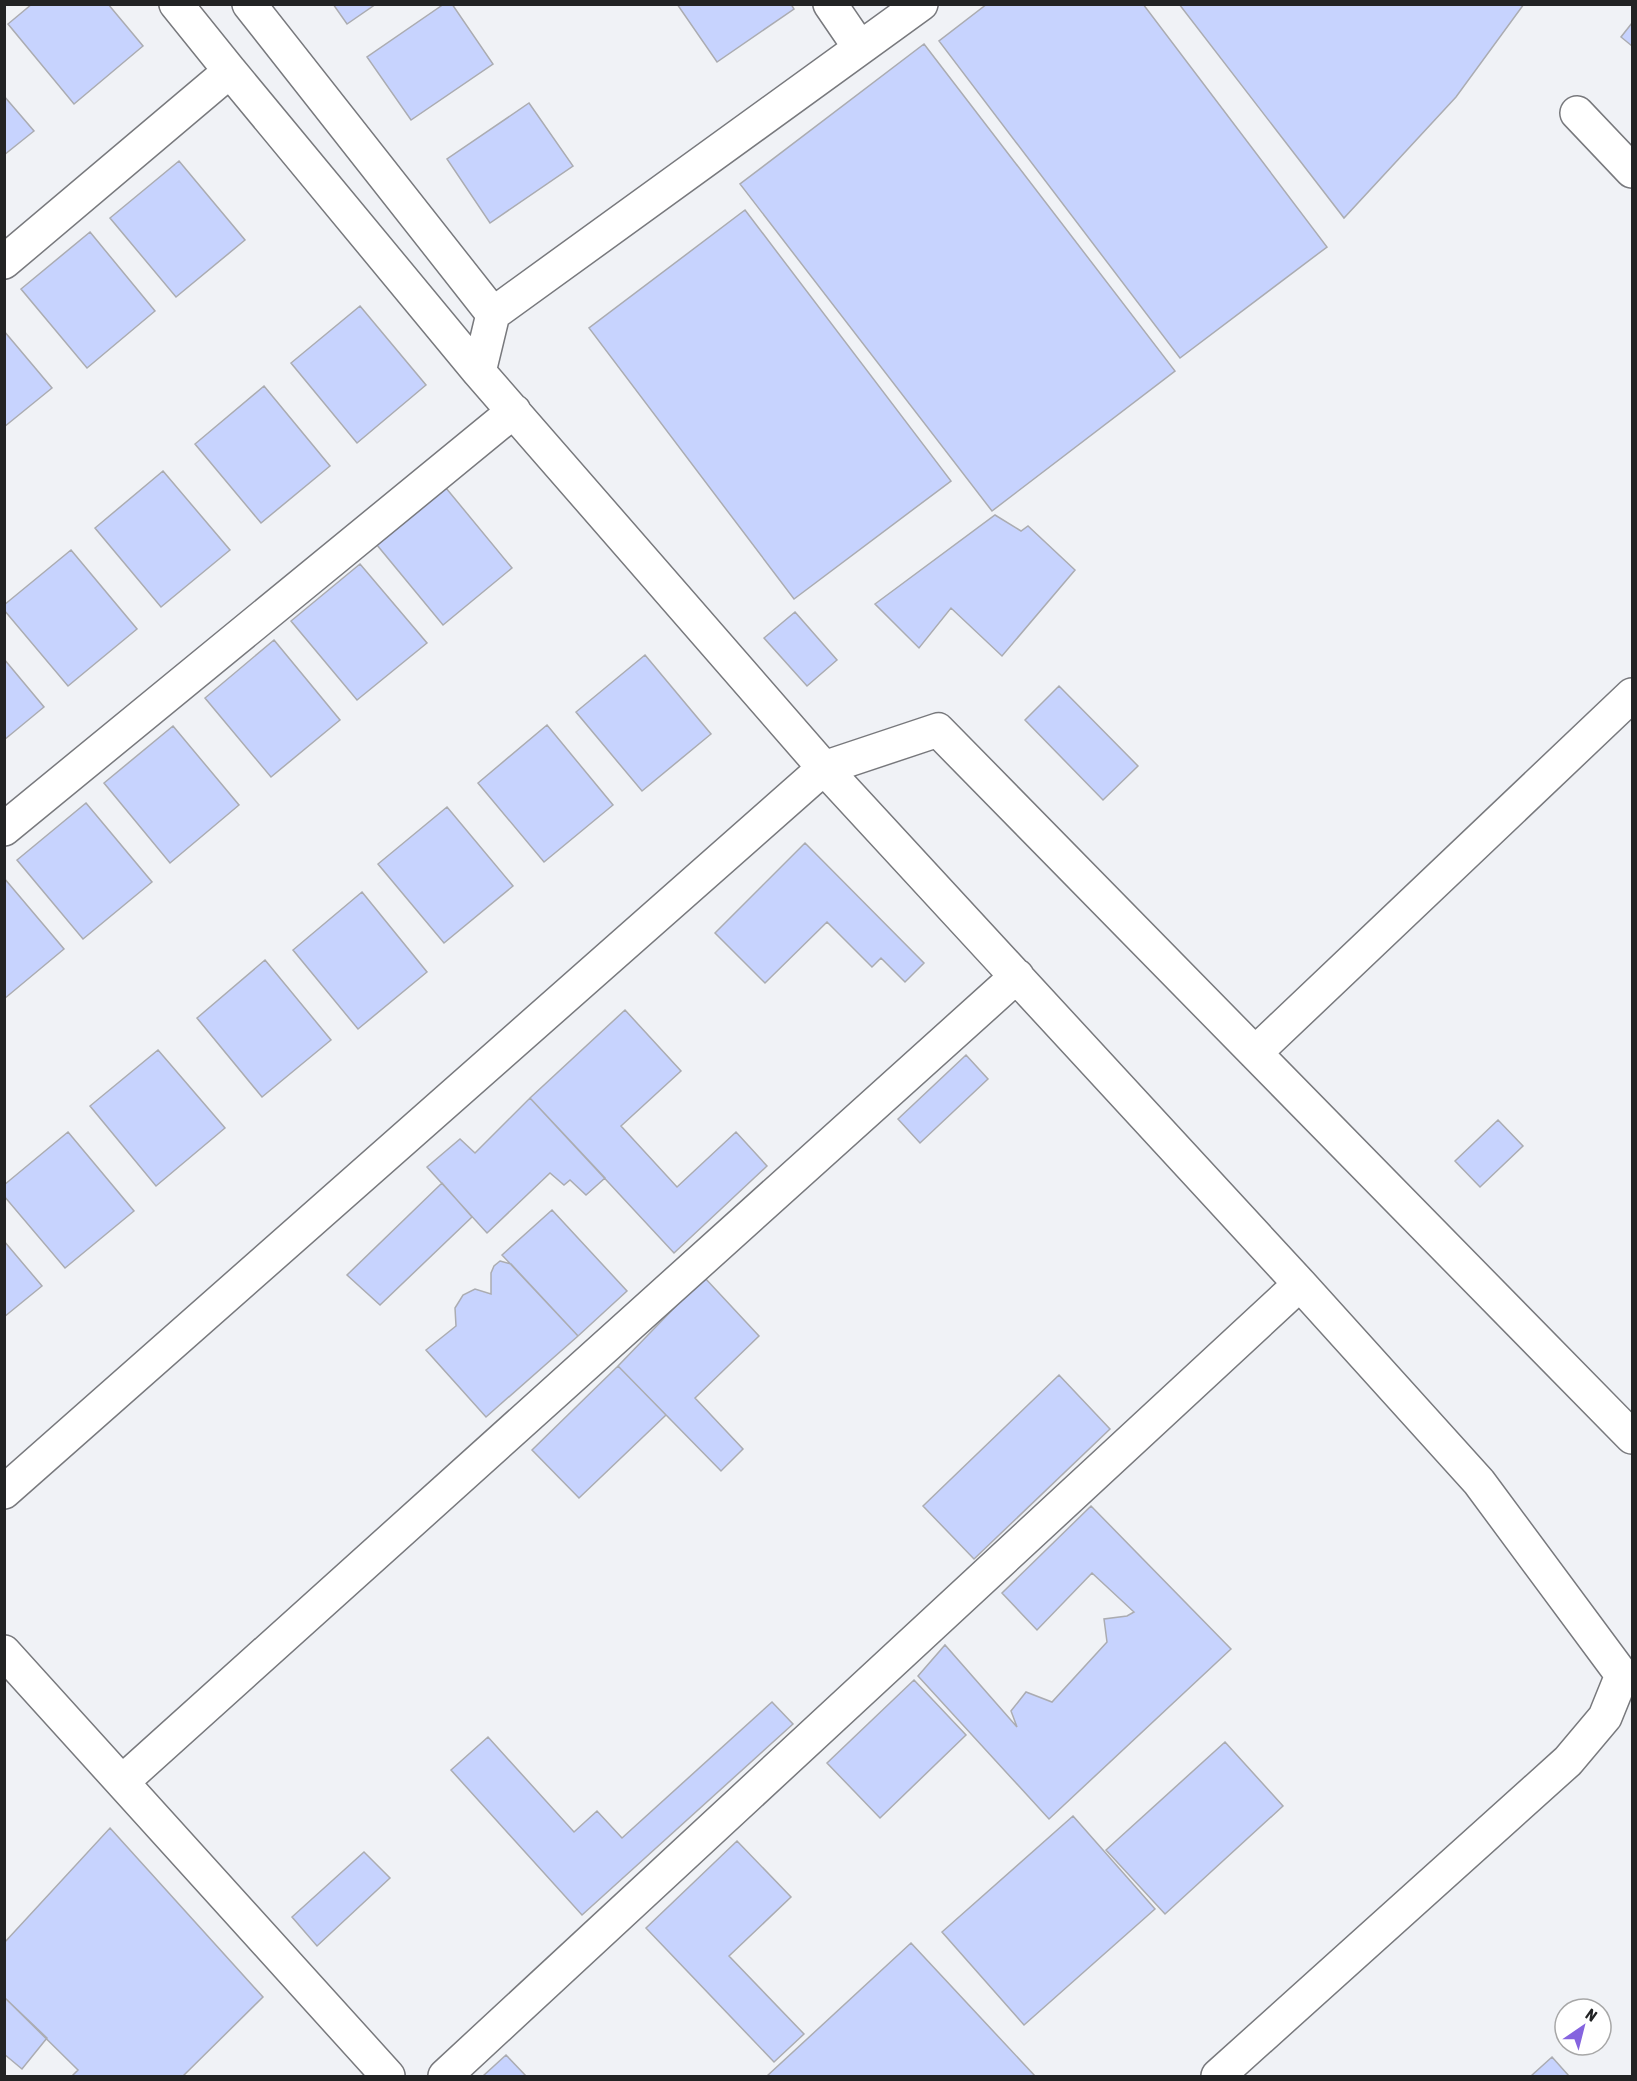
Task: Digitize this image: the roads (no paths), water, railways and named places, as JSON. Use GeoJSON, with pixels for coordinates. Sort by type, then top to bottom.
{"type":"FeatureCollection","features":[{"type":"Feature","properties":{"kind":"street"},"geometry":{"type":"LineString","coordinates":[[176,4],[479,372],[824,768],[1300,1284],[1479,1482],[1622,1675],[1605,1717],[1568,1761],[1218,2076]]}},
{"type":"Feature","properties":{"kind":"street"},"geometry":{"type":"LineString","coordinates":[[249,4],[493,314]]}},
{"type":"Feature","properties":{"kind":"street"},"geometry":{"type":"LineString","coordinates":[[830,4],[860,48]]}},
{"type":"Feature","properties":{"kind":"street"},"geometry":{"type":"LineString","coordinates":[[479,372],[493,314],[921,4]]}},
{"type":"Feature","properties":{"kind":"street"},"geometry":{"type":"LineString","coordinates":[[4,262],[230,71]]}},
{"type":"Feature","properties":{"kind":"street"},"geometry":{"type":"LineString","coordinates":[[1577,113],[1632,171]]}},
{"type":"Feature","properties":{"kind":"street"},"geometry":{"type":"LineString","coordinates":[[4,829],[514,411]]}},
{"type":"Feature","properties":{"kind":"street"},"geometry":{"type":"LineString","coordinates":[[1255,1053],[1632,695]]}},
{"type":"Feature","properties":{"kind":"street"},"geometry":{"type":"LineString","coordinates":[[4,1492],[824,768],[938,730],[1632,1437]]}},
{"type":"Feature","properties":{"kind":"street"},"geometry":{"type":"LineString","coordinates":[[122,1782],[1017,976]]}},
{"type":"Feature","properties":{"kind":"street"},"geometry":{"type":"LineString","coordinates":[[445,2076],[1300,1284]]}},
{"type":"Feature","properties":{"kind":"street"},"geometry":{"type":"LineString","coordinates":[[4,1652],[388,2076]]}}]}
